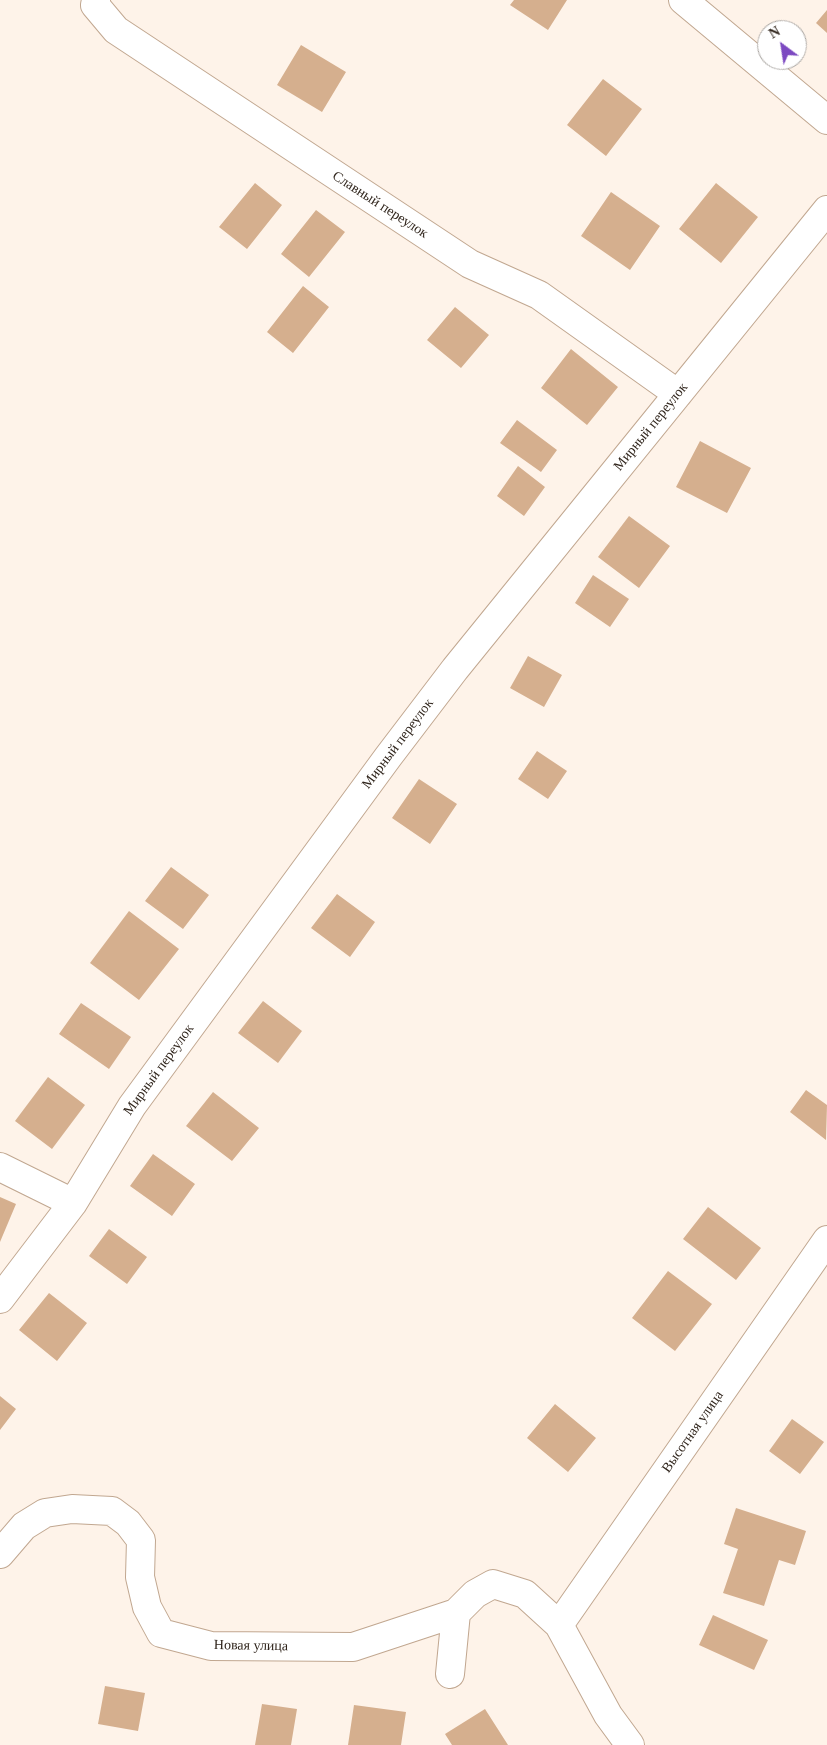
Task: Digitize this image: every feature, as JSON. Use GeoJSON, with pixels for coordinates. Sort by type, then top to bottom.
{"type":"FeatureCollection","features":[{"type":"Feature","properties":{"kind":"street","name":"Славный переулок"},"geometry":{"type":"LineString","coordinates":[[96,0],[95,6],[116,30],[470,264],[539,296],[678,394]]}},
{"type":"Feature","properties":{"kind":"street"},"geometry":{"type":"LineString","coordinates":[[684,0],[827,120]]}},
{"type":"Feature","properties":{"kind":"street","name":"Мирный переулок"},"geometry":{"type":"LineString","coordinates":[[0,1300],[73,1204],[132,1106],[388,757],[455,669],[827,210]]}},
{"type":"Feature","properties":{"kind":"street"},"geometry":{"type":"LineString","coordinates":[[0,1168],[73,1204]]}},
{"type":"Feature","properties":{"kind":"street","name":"Высотная улица"},"geometry":{"type":"LineString","coordinates":[[559,1625],[827,1240]]}},
{"type":"Feature","properties":{"kind":"street","name":"Новая улица"},"geometry":{"type":"LineString","coordinates":[[0,1554],[24,1526],[45,1514],[72,1509],[112,1511],[128,1522],[141,1540],[140,1577],[147,1607],[161,1634],[210,1646],[353,1646],[456,1613],[475,1594],[493,1584],[525,1594],[559,1625],[608,1715],[630,1745]]}},
{"type":"Feature","properties":{"kind":"street"},"geometry":{"type":"LineString","coordinates":[[450,1674],[456,1613]]}},
{"type":"Feature","properties":{"kind":"building"},"geometry":{"type":"Polygon","coordinates":[[[514,0],[567,0],[548,30],[510,5],[514,0]]]}},
{"type":"Feature","properties":{"kind":"building"},"geometry":{"type":"Polygon","coordinates":[[[827,10],[827,33],[816,23],[827,10]]]}},
{"type":"Feature","properties":{"kind":"building"},"geometry":{"type":"Polygon","coordinates":[[[301,45],[346,72],[322,112],[277,85],[301,45]]]}},
{"type":"Feature","properties":{"kind":"building"},"geometry":{"type":"Polygon","coordinates":[[[603,79],[642,109],[606,156],[567,125],[603,79]]]}},
{"type":"Feature","properties":{"kind":"building"},"geometry":{"type":"Polygon","coordinates":[[[255,183],[282,205],[247,249],[219,227],[255,183]]]}},
{"type":"Feature","properties":{"kind":"building"},"geometry":{"type":"Polygon","coordinates":[[[716,183],[758,217],[721,263],[679,229],[716,183]]]}},
{"type":"Feature","properties":{"kind":"building"},"geometry":{"type":"Polygon","coordinates":[[[611,192],[660,226],[630,270],[581,236],[611,192]]]}},
{"type":"Feature","properties":{"kind":"building"},"geometry":{"type":"Polygon","coordinates":[[[316,210],[345,232],[309,277],[281,254],[316,210]]]}},
{"type":"Feature","properties":{"kind":"building"},"geometry":{"type":"Polygon","coordinates":[[[303,286],[329,307],[293,353],[267,332],[303,286]]]}},
{"type":"Feature","properties":{"kind":"building"},"geometry":{"type":"Polygon","coordinates":[[[455,307],[489,335],[461,368],[427,340],[455,307]]]}},
{"type":"Feature","properties":{"kind":"building"},"geometry":{"type":"Polygon","coordinates":[[[571,349],[618,387],[587,425],[541,388],[571,349]]]}},
{"type":"Feature","properties":{"kind":"building"},"geometry":{"type":"Polygon","coordinates":[[[517,420],[557,450],[541,472],[500,443],[517,420]]]}},
{"type":"Feature","properties":{"kind":"building"},"geometry":{"type":"Polygon","coordinates":[[[700,441],[751,468],[727,513],[676,487],[700,441]]]}},
{"type":"Feature","properties":{"kind":"building"},"geometry":{"type":"Polygon","coordinates":[[[518,466],[545,487],[524,516],[497,496],[518,466]]]}},
{"type":"Feature","properties":{"kind":"building"},"geometry":{"type":"Polygon","coordinates":[[[629,516],[670,546],[639,588],[598,557],[629,516]]]}},
{"type":"Feature","properties":{"kind":"building"},"geometry":{"type":"Polygon","coordinates":[[[593,575],[629,599],[610,627],[575,603],[593,575]]]}},
{"type":"Feature","properties":{"kind":"building"},"geometry":{"type":"Polygon","coordinates":[[[528,656],[562,675],[544,707],[510,688],[528,656]]]}},
{"type":"Feature","properties":{"kind":"building"},"geometry":{"type":"Polygon","coordinates":[[[537,751],[567,771],[548,799],[518,779],[537,751]]]}},
{"type":"Feature","properties":{"kind":"building"},"geometry":{"type":"Polygon","coordinates":[[[419,779],[457,804],[430,844],[392,818],[419,779]]]}},
{"type":"Feature","properties":{"kind":"building"},"geometry":{"type":"Polygon","coordinates":[[[171,867],[209,895],[183,929],[145,901],[171,867]]]}},
{"type":"Feature","properties":{"kind":"building"},"geometry":{"type":"Polygon","coordinates":[[[337,894],[375,922],[350,957],[311,928],[337,894]]]}},
{"type":"Feature","properties":{"kind":"building"},"geometry":{"type":"Polygon","coordinates":[[[129,911],[179,949],[139,1000],[90,963],[129,911]]]}},
{"type":"Feature","properties":{"kind":"building"},"geometry":{"type":"Polygon","coordinates":[[[263,1001],[302,1031],[278,1063],[238,1033],[263,1001]]]}},
{"type":"Feature","properties":{"kind":"building"},"geometry":{"type":"Polygon","coordinates":[[[81,1003],[131,1037],[109,1069],[59,1034],[81,1003]]]}},
{"type":"Feature","properties":{"kind":"building"},"geometry":{"type":"Polygon","coordinates":[[[48,1077],[85,1105],[52,1149],[15,1121],[48,1077]]]}},
{"type":"Feature","properties":{"kind":"building"},"geometry":{"type":"Polygon","coordinates":[[[806,1090],[827,1105],[826,1140],[790,1112],[806,1090]]]}},
{"type":"Feature","properties":{"kind":"building"},"geometry":{"type":"Polygon","coordinates":[[[213,1092],[259,1128],[232,1161],[186,1126],[213,1092]]]}},
{"type":"Feature","properties":{"kind":"building"},"geometry":{"type":"Polygon","coordinates":[[[153,1154],[195,1184],[172,1216],[130,1186],[153,1154]]]}},
{"type":"Feature","properties":{"kind":"building"},"geometry":{"type":"Polygon","coordinates":[[[0,1197],[16,1204],[0,1242],[0,1197]]]}},
{"type":"Feature","properties":{"kind":"building"},"geometry":{"type":"Polygon","coordinates":[[[708,1207],[761,1248],[736,1280],[683,1239],[708,1207]]]}},
{"type":"Feature","properties":{"kind":"building"},"geometry":{"type":"Polygon","coordinates":[[[109,1229],[147,1257],[127,1284],[89,1256],[109,1229]]]}},
{"type":"Feature","properties":{"kind":"building"},"geometry":{"type":"Polygon","coordinates":[[[668,1271],[712,1304],[675,1351],[632,1318],[668,1271]]]}},
{"type":"Feature","properties":{"kind":"building"},"geometry":{"type":"Polygon","coordinates":[[[49,1293],[87,1323],[57,1361],[19,1330],[49,1293]]]}},
{"type":"Feature","properties":{"kind":"building"},"geometry":{"type":"Polygon","coordinates":[[[0,1396],[16,1409],[0,1430],[0,1396]]]}},
{"type":"Feature","properties":{"kind":"building"},"geometry":{"type":"Polygon","coordinates":[[[555,1404],[596,1438],[568,1472],[527,1438],[555,1404]]]}},
{"type":"Feature","properties":{"kind":"building"},"geometry":{"type":"Polygon","coordinates":[[[792,1419],[824,1442],[800,1474],[769,1451],[792,1419]]]}},
{"type":"Feature","properties":{"kind":"building"},"geometry":{"type":"Polygon","coordinates":[[[736,1508],[806,1531],[795,1565],[779,1560],[764,1606],[723,1593],[738,1549],[724,1544],[736,1508]]]}},
{"type":"Feature","properties":{"kind":"building"},"geometry":{"type":"Polygon","coordinates":[[[713,1615],[768,1640],[754,1670],[699,1645],[713,1615]]]}},
{"type":"Feature","properties":{"kind":"building"},"geometry":{"type":"Polygon","coordinates":[[[105,1686],[145,1693],[138,1731],[98,1724],[105,1686]]]}},
{"type":"Feature","properties":{"kind":"building"},"geometry":{"type":"Polygon","coordinates":[[[262,1704],[297,1709],[291,1745],[255,1745],[262,1704]]]}},
{"type":"Feature","properties":{"kind":"building"},"geometry":{"type":"Polygon","coordinates":[[[354,1705],[406,1712],[401,1745],[348,1745],[354,1705]]]}},
{"type":"Feature","properties":{"kind":"building"},"geometry":{"type":"Polygon","coordinates":[[[485,1709],[508,1745],[452,1745],[445,1734],[485,1709]]]}}]}
